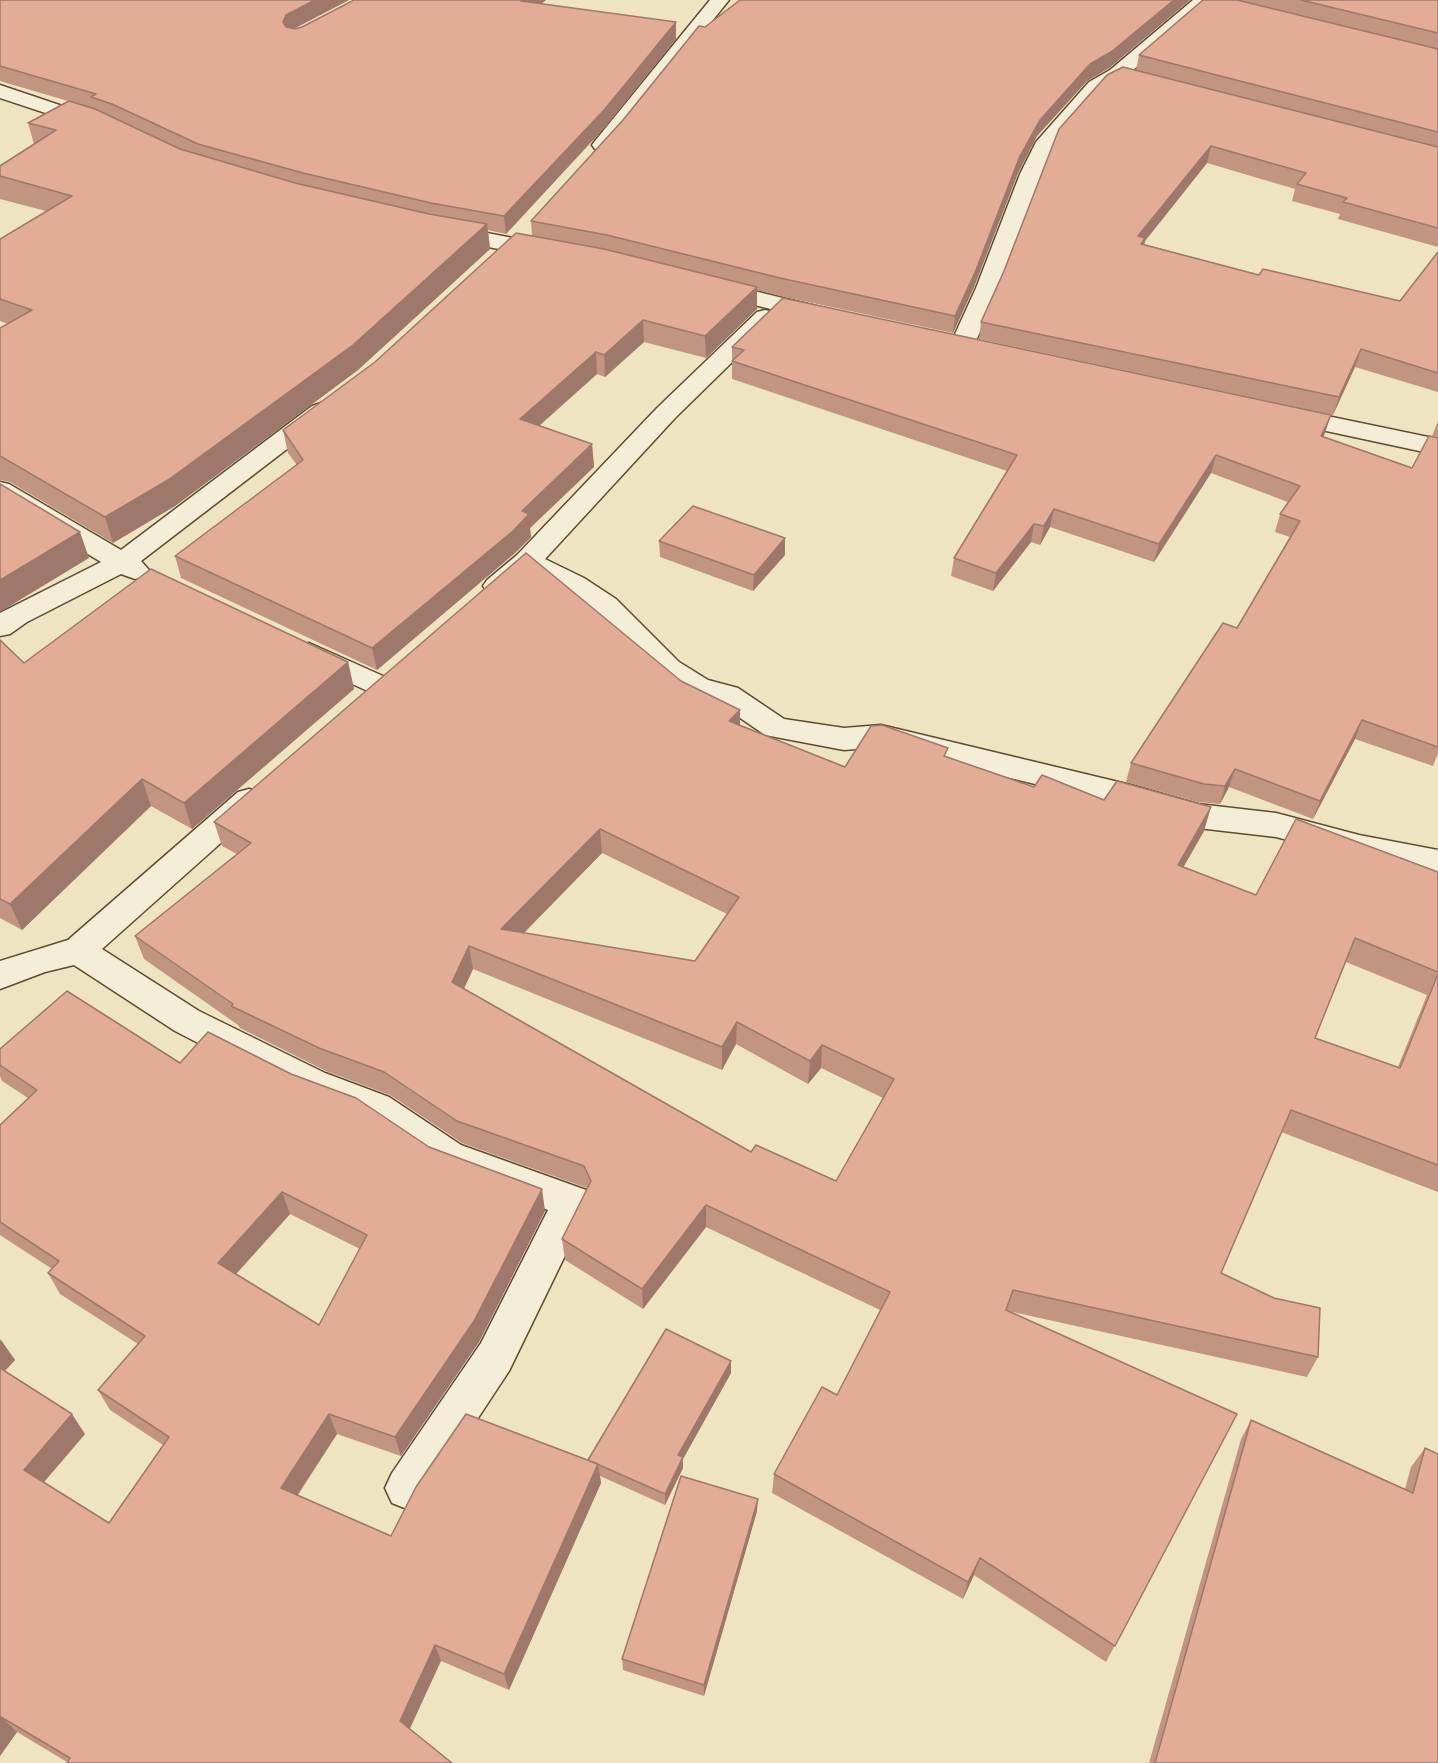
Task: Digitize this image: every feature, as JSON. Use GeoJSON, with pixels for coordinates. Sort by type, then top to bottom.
{"type":"FeatureCollection","features":[{"type":"Feature","properties":{"kind":"street"},"geometry":{"type":"LineString","coordinates":[[591,157],[615,131],[720,0]]}},
{"type":"Feature","properties":{"kind":"street"},"geometry":{"type":"LineString","coordinates":[[962,345],[988,288],[1046,142],[1096,86],[1117,74],[1204,0],[1226,6]]}},
{"type":"Feature","properties":{"kind":"street"},"geometry":{"type":"LineString","coordinates":[[1117,74],[1140,80]]}},
{"type":"Feature","properties":{"kind":"street"},"geometry":{"type":"LineString","coordinates":[[0,91],[119,133]]}},
{"type":"Feature","properties":{"kind":"street"},"geometry":{"type":"LineString","coordinates":[[421,227],[518,238],[575,256]]}},
{"type":"Feature","properties":{"kind":"street"},"geometry":{"type":"LineString","coordinates":[[486,268],[518,238]]}},
{"type":"Feature","properties":{"kind":"street"},"geometry":{"type":"LineString","coordinates":[[686,282],[847,320]]}},
{"type":"Feature","properties":{"kind":"street"},"geometry":{"type":"LineString","coordinates":[[475,605],[527,561],[666,413],[777,305]]}},
{"type":"Feature","properties":{"kind":"street"},"geometry":{"type":"LineString","coordinates":[[939,340],[985,351]]}},
{"type":"Feature","properties":{"kind":"street"},"geometry":{"type":"LineString","coordinates":[[0,627],[17,615],[121,563],[341,396]]}},
{"type":"Feature","properties":{"kind":"street"},"geometry":{"type":"LineString","coordinates":[[1267,411],[1438,447]]}},
{"type":"Feature","properties":{"kind":"street"},"geometry":{"type":"LineString","coordinates":[[0,490],[121,563],[153,579]]}},
{"type":"Feature","properties":{"kind":"street"},"geometry":{"type":"LineString","coordinates":[[527,561],[574,584],[606,606],[669,669],[698,687],[727,695],[776,728],[844,739],[881,736],[1131,796],[1198,816],[1275,825],[1359,847],[1438,862]]}},
{"type":"Feature","properties":{"kind":"street"},"geometry":{"type":"LineString","coordinates":[[283,641],[389,680],[355,708]]}},
{"type":"Feature","properties":{"kind":"street"},"geometry":{"type":"LineString","coordinates":[[0,975],[41,960],[78,951],[266,786]]}},
{"type":"Feature","properties":{"kind":"street"},"geometry":{"type":"LineString","coordinates":[[78,951],[187,1021],[312,1084],[376,1108],[448,1156],[572,1202],[495,1357],[407,1488]]}},
{"type":"Feature","properties":{"kind":"building"},"geometry":{"type":"Polygon","coordinates":[[[0,0],[315,0],[286,15],[283,22],[286,27],[295,29],[354,0],[523,0],[521,1],[676,22],[605,109],[504,216],[431,203],[303,173],[198,144],[112,104],[91,97],[96,94],[0,66],[0,0]]]}},
{"type":"Feature","properties":{"kind":"building"},"geometry":{"type":"Polygon","coordinates":[[[740,0],[1174,0],[1111,52],[1090,64],[1040,120],[1020,156],[976,270],[955,316],[780,278],[607,235],[531,221],[623,120],[699,26],[705,27],[740,0]]]}},
{"type":"Feature","properties":{"kind":"building"},"geometry":{"type":"Polygon","coordinates":[[[1203,0],[1237,0],[1438,49],[1438,132],[1139,55],[1203,0]]]}},
{"type":"Feature","properties":{"kind":"building"},"geometry":{"type":"Polygon","coordinates":[[[1301,0],[1438,0],[1438,33],[1301,0]]]}},
{"type":"Feature","properties":{"kind":"building"},"geometry":{"type":"Polygon","coordinates":[[[1123,67],[1438,147],[1438,228],[1343,202],[1347,198],[1297,184],[1306,173],[1211,146],[1138,236],[1145,238],[1141,244],[1259,275],[1263,269],[1400,301],[1438,252],[1438,373],[1361,349],[1339,397],[981,322],[1004,271],[1059,129],[1107,75],[1123,67]]]}},
{"type":"Feature","properties":{"kind":"building"},"geometry":{"type":"Polygon","coordinates":[[[69,101],[95,109],[180,149],[295,183],[429,214],[487,224],[353,345],[168,480],[105,517],[0,456],[0,328],[32,310],[0,299],[0,239],[72,196],[0,176],[0,166],[56,130],[28,123],[69,101]]]}},
{"type":"Feature","properties":{"kind":"building"},"geometry":{"type":"Polygon","coordinates":[[[516,233],[604,249],[757,287],[705,336],[643,320],[604,355],[596,352],[520,419],[592,444],[522,511],[529,514],[513,531],[372,648],[175,556],[303,460],[283,430],[375,362],[516,233]]]}},
{"type":"Feature","properties":{"kind":"building"},"geometry":{"type":"Polygon","coordinates":[[[783,298],[1331,415],[1321,436],[1412,468],[1429,436],[1438,438],[1438,747],[1362,720],[1320,801],[1235,769],[1225,786],[1204,784],[1131,763],[1223,623],[1237,628],[1300,521],[1280,514],[1300,486],[1216,455],[1159,544],[1054,509],[1044,526],[1034,524],[996,573],[954,558],[1017,455],[732,361],[744,350],[732,347],[783,298]]]}},
{"type":"Feature","properties":{"kind":"building"},"geometry":{"type":"Polygon","coordinates":[[[0,484],[80,532],[0,580],[0,484]]]}},
{"type":"Feature","properties":{"kind":"building"},"geometry":{"type":"Polygon","coordinates":[[[693,506],[785,538],[754,575],[659,541],[693,506]]]}},
{"type":"Feature","properties":{"kind":"building"},"geometry":{"type":"Polygon","coordinates":[[[526,553],[681,681],[740,710],[729,721],[845,767],[871,726],[882,725],[948,748],[944,756],[1034,787],[1042,775],[1104,800],[1117,781],[1211,807],[1178,865],[1256,895],[1296,819],[1438,872],[1438,972],[1355,938],[1315,1038],[1400,1068],[1438,974],[1438,1165],[1291,1110],[1221,1273],[1274,1298],[1320,1308],[1318,1357],[1013,1290],[1006,1310],[1237,1414],[1115,1646],[980,1558],[968,1582],[774,1474],[822,1387],[837,1395],[890,1292],[706,1205],[642,1289],[562,1239],[591,1181],[584,1166],[457,1121],[384,1072],[319,1048],[231,1006],[233,1004],[135,936],[251,843],[214,822],[526,553]],[[600,829],[501,929],[695,961],[739,897],[600,829]],[[469,946],[452,982],[751,1152],[756,1145],[836,1181],[894,1079],[822,1045],[810,1061],[737,1022],[722,1047],[469,946]]]}},
{"type":"Feature","properties":{"kind":"building"},"geometry":{"type":"Polygon","coordinates":[[[151,569],[348,662],[184,803],[142,779],[10,904],[0,899],[0,640],[24,663],[151,569]]]}},
{"type":"Feature","properties":{"kind":"building"},"geometry":{"type":"Polygon","coordinates":[[[67,991],[180,1063],[208,1032],[291,1074],[356,1098],[429,1147],[542,1189],[474,1321],[395,1437],[329,1414],[281,1488],[391,1536],[416,1487],[466,1414],[598,1464],[504,1674],[435,1645],[400,1721],[452,1763],[67,1763],[70,1758],[0,1718],[0,1368],[72,1414],[24,1470],[109,1523],[169,1437],[98,1390],[145,1336],[48,1273],[59,1261],[0,1222],[0,1125],[37,1090],[0,1065],[0,1049],[67,991]],[[282,1192],[218,1263],[319,1325],[367,1235],[282,1192]]]}},
{"type":"Feature","properties":{"kind":"building"},"geometry":{"type":"Polygon","coordinates":[[[666,1329],[731,1361],[678,1455],[683,1457],[665,1494],[588,1460],[666,1329]]]}},
{"type":"Feature","properties":{"kind":"building"},"geometry":{"type":"Polygon","coordinates":[[[1251,1420],[1413,1493],[1425,1448],[1438,1454],[1438,1763],[1155,1763],[1251,1420]]]}},
{"type":"Feature","properties":{"kind":"building"},"geometry":{"type":"Polygon","coordinates":[[[681,1476],[758,1499],[704,1685],[622,1659],[681,1476]]]}}]}
